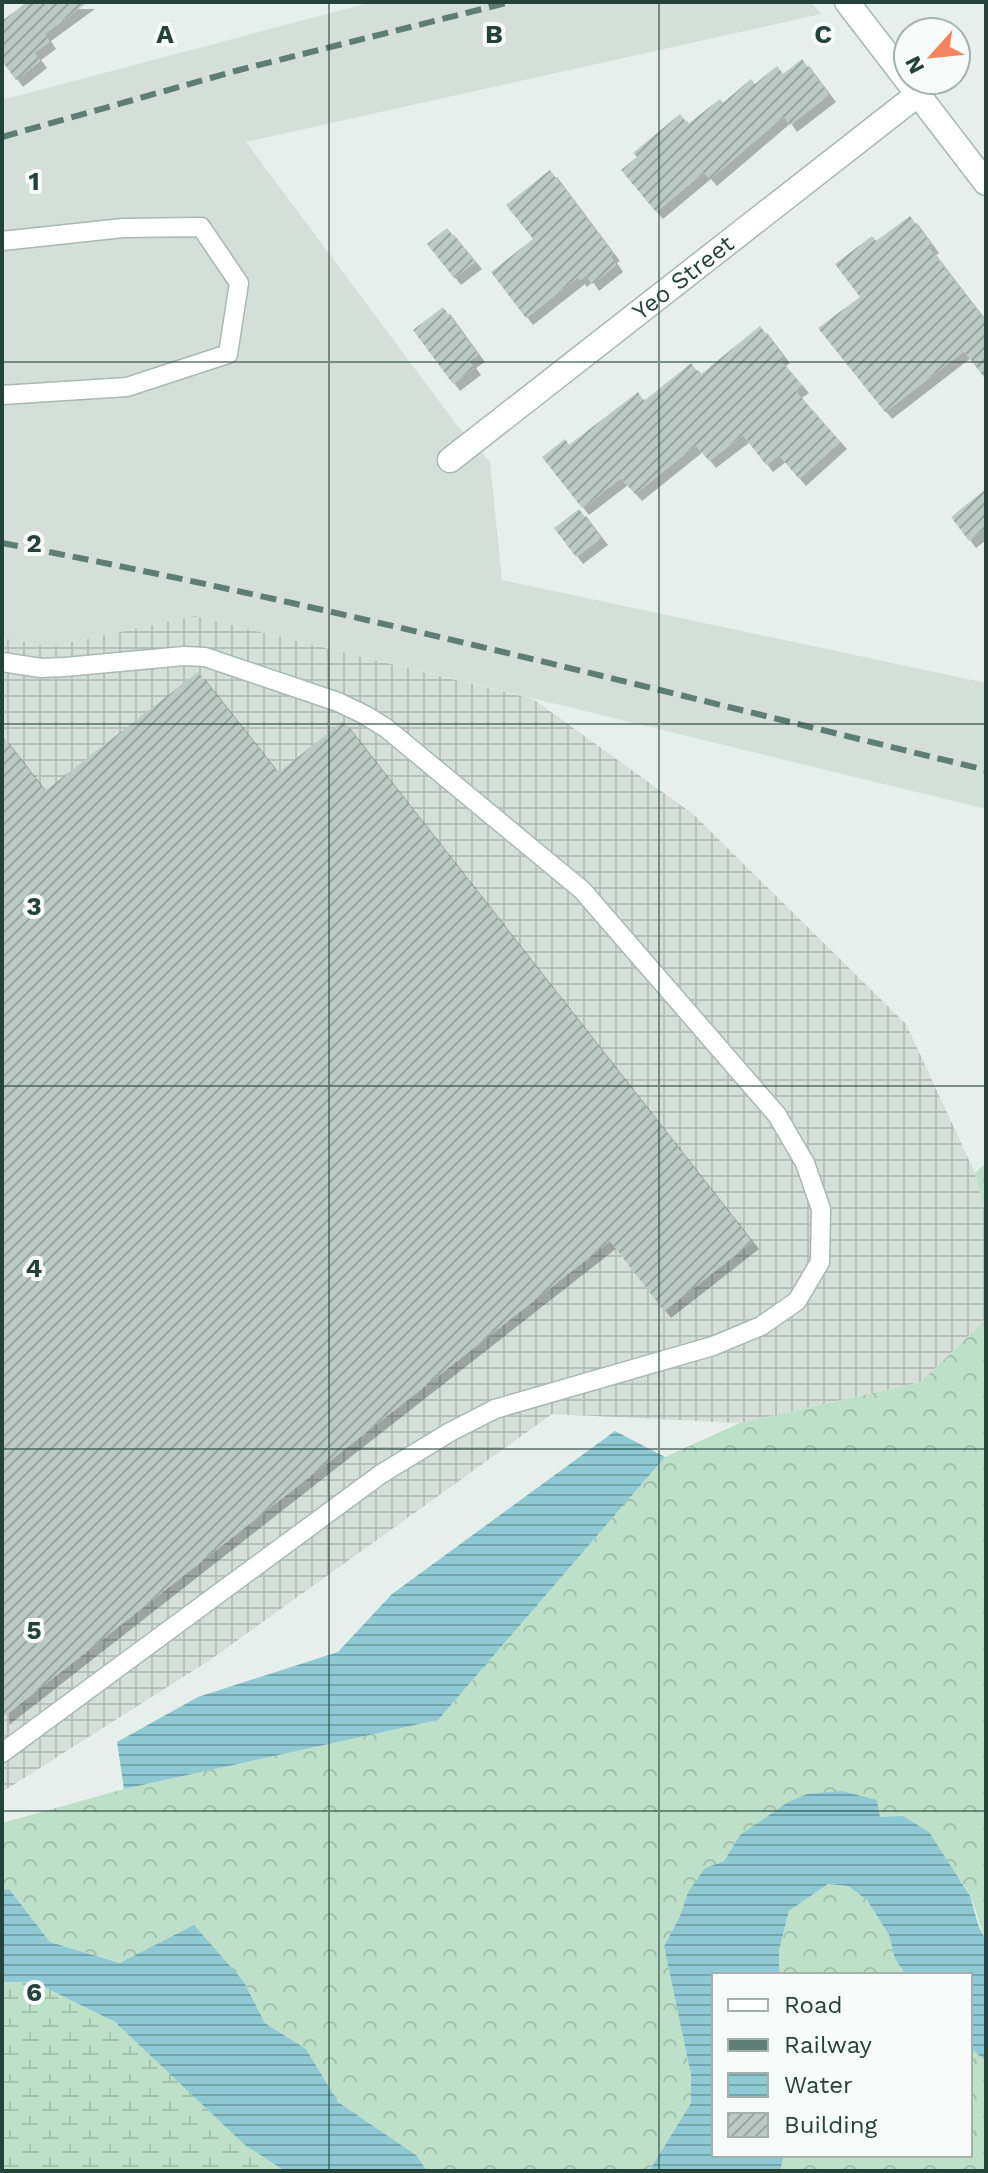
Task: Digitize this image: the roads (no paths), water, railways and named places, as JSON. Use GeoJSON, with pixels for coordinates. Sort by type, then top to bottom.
{"type":"FeatureCollection","features":[{"type":"Feature","properties":{"kind":"street"},"geometry":{"type":"LineString","coordinates":[[847,2],[892,62]]}},
{"type":"Feature","properties":{"kind":"street","name":"Yeo Street"},"geometry":{"type":"LineString","coordinates":[[450,460],[916,96]]}},
{"type":"Feature","properties":{"kind":"street"},"geometry":{"type":"LineString","coordinates":[[918,96],[986,183]]}},
{"type":"Feature","properties":{"kind":"lane"},"geometry":{"type":"LineString","coordinates":[[2,241],[123,228],[201,227],[239,283],[228,354],[127,387],[2,395]]}},
{"type":"Feature","properties":{"kind":"lane"},"geometry":{"type":"LineString","coordinates":[[2,662],[53,668],[184,656],[205,657],[338,702],[386,728],[582,890],[618,929],[777,1115],[805,1163],[821,1209],[820,1262],[797,1301],[761,1326],[713,1346],[495,1409],[450,1432],[368,1483],[2,1753]]}},
{"type":"Feature","properties":{"kind":"water"},"geometry":{"type":"Polygon","coordinates":[[[615,1431],[665,1457],[438,1720],[124,1789],[117,1742],[198,1697],[338,1652],[392,1594],[615,1431]]]}},
{"type":"Feature","properties":{"kind":"water"},"geometry":{"type":"Polygon","coordinates":[[[842,1791],[877,1800],[880,1817],[903,1816],[929,1832],[970,1896],[986,1940],[986,2061],[972,2050],[972,1973],[905,1973],[895,1959],[889,1935],[867,1900],[848,1886],[828,1884],[789,1911],[779,1950],[779,1973],[712,1973],[712,2157],[784,2157],[780,2171],[649,2171],[691,2103],[691,2075],[664,1946],[680,1916],[688,1892],[705,1868],[724,1861],[740,1835],[788,1802],[807,1794],[842,1791]]]}},
{"type":"Feature","properties":{"kind":"water"},"geometry":{"type":"Polygon","coordinates":[[[9,1889],[50,1942],[120,1963],[194,1925],[244,1982],[265,2023],[306,2049],[338,2102],[416,2155],[427,2171],[285,2171],[245,2145],[115,2022],[34,1982],[2,1982],[2,1890],[9,1889]]]}},
{"type":"Feature","properties":{"kind":"railway"},"geometry":{"type":"LineString","coordinates":[[2,137],[239,70],[510,2]]}},
{"type":"Feature","properties":{"kind":"railway"},"geometry":{"type":"LineString","coordinates":[[2,543],[372,621],[986,770]]}}]}
